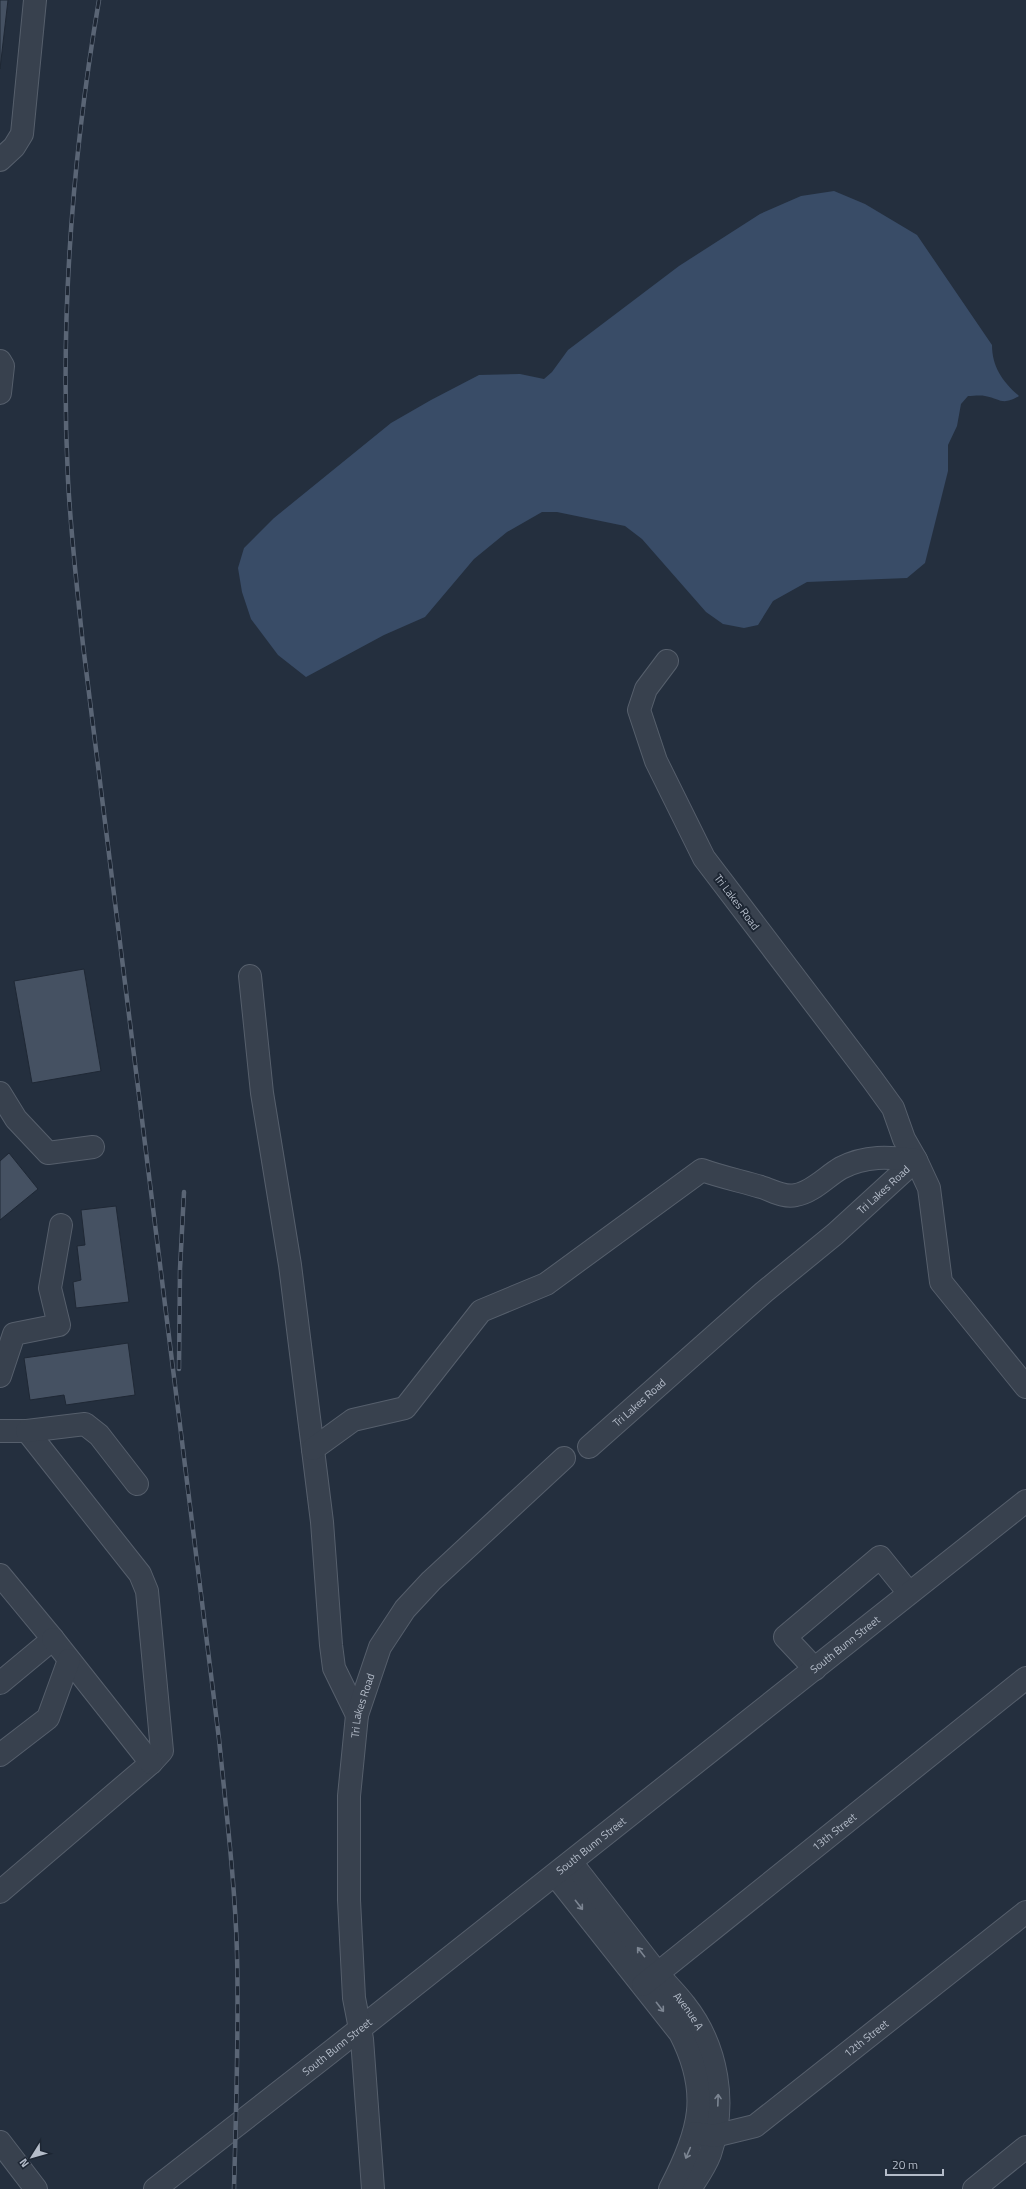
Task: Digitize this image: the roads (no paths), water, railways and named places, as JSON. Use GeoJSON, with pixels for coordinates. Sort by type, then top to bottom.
{"type":"FeatureCollection","features":[{"type":"Feature","properties":{"kind":"street"},"geometry":{"type":"LineString","coordinates":[[0,160],[14,147],[22,134],[35,0]]}},
{"type":"Feature","properties":{"kind":"street"},"geometry":{"type":"LineString","coordinates":[[0,361],[3,366],[0,393]]}},
{"type":"Feature","properties":{"kind":"street","name":"Tri Lakes Road"},"geometry":{"type":"LineString","coordinates":[[589,1447],[764,1292],[836,1234],[916,1160],[904,1139],[893,1108],[869,1074],[704,858],[656,761],[639,710],[646,689],[667,661]]}},
{"type":"Feature","properties":{"kind":"street"},"geometry":{"type":"LineString","coordinates":[[250,976],[262,1093],[290,1265],[322,1522],[334,1668],[357,1715]]}},
{"type":"Feature","properties":{"kind":"street"},"geometry":{"type":"LineString","coordinates":[[0,1093],[16,1120],[48,1154],[93,1147]]}},
{"type":"Feature","properties":{"kind":"street"},"geometry":{"type":"LineString","coordinates":[[313,1449],[353,1420],[405,1408],[481,1311],[546,1284],[702,1170],[730,1180],[761,1187],[781,1195],[797,1195],[818,1184],[841,1168],[866,1160],[882,1156],[916,1160],[930,1188],[941,1282],[1026,1387]]}},
{"type":"Feature","properties":{"kind":"street"},"geometry":{"type":"LineString","coordinates":[[0,1376],[14,1334],[59,1325],[50,1288],[61,1225]]}},
{"type":"Feature","properties":{"kind":"street"},"geometry":{"type":"LineString","coordinates":[[0,1431],[27,1431],[85,1424],[99,1435],[137,1484]]}},
{"type":"Feature","properties":{"kind":"street"},"geometry":{"type":"LineString","coordinates":[[0,1892],[152,1763],[162,1751],[145,1586],[140,1574],[27,1431]]}},
{"type":"Feature","properties":{"kind":"street","name":"Tri Lakes Road"},"geometry":{"type":"LineString","coordinates":[[373,2189],[362,2039],[359,2030],[352,1964],[349,1878],[349,1796],[357,1715],[380,1647],[405,1609],[431,1581],[564,1458]]}},
{"type":"Feature","properties":{"kind":"street","name":"South Bunn Street"},"geometry":{"type":"LineString","coordinates":[[155,2189],[359,2030],[1026,1501]]}},
{"type":"Feature","properties":{"kind":"street"},"geometry":{"type":"LineString","coordinates":[[815,1669],[785,1637],[880,1557],[909,1593]]}},
{"type":"Feature","properties":{"kind":"street"},"geometry":{"type":"LineString","coordinates":[[0,1575],[152,1763]]}},
{"type":"Feature","properties":{"kind":"street"},"geometry":{"type":"LineString","coordinates":[[0,1683],[53,1639]]}},
{"type":"Feature","properties":{"kind":"street"},"geometry":{"type":"LineString","coordinates":[[0,1755],[48,1718],[69,1660]]}},
{"type":"Feature","properties":{"kind":"street","name":"13th Street"},"geometry":{"type":"LineString","coordinates":[[650,1979],[1024,1684]]}},
{"type":"Feature","properties":{"kind":"street","name":"Avenue A"},"geometry":{"type":"LineString","coordinates":[[563,1868],[650,1979],[680,2033],[693,2062],[698,2087],[698,2115],[710,2154],[690,2189]]}},
{"type":"Feature","properties":{"kind":"street","name":"12th Street"},"geometry":{"type":"LineString","coordinates":[[704,2134],[755,2126],[1026,1912]]}},
{"type":"Feature","properties":{"kind":"street","name":"Avenue A"},"geometry":{"type":"LineString","coordinates":[[670,2189],[682,2165],[704,2134]]}},
{"type":"Feature","properties":{"kind":"street"},"geometry":{"type":"LineString","coordinates":[[0,2142],[36,2189]]}},
{"type":"Feature","properties":{"kind":"street"},"geometry":{"type":"LineString","coordinates":[[974,2189],[1026,2147]]}},
{"type":"Feature","properties":{"kind":"water"},"geometry":{"type":"Polygon","coordinates":[[[834,191],[865,204],[917,235],[992,345],[996,367],[1003,380],[1019,396],[1009,401],[1002,401],[990,397],[968,396],[961,404],[957,426],[948,445],[948,471],[925,563],[907,578],[807,582],[773,601],[758,625],[744,628],[723,624],[706,612],[642,539],[625,526],[557,512],[542,512],[507,532],[474,559],[425,617],[384,635],[306,677],[278,655],[251,619],[242,592],[238,568],[244,548],[274,518],[391,423],[479,375],[520,374],[544,379],[552,372],[568,350],[679,266],[760,214],[801,196],[834,191]]]}},
{"type":"Feature","properties":{"kind":"railway"},"geometry":{"type":"LineString","coordinates":[[99,0],[82,119],[70,239],[66,359],[66,420],[69,501],[83,645],[219,1739],[230,1846],[236,1926],[238,1983],[234,2189]]}},
{"type":"Feature","properties":{"kind":"railway"},"geometry":{"type":"LineString","coordinates":[[179,1369],[180,1269],[184,1192]]}}]}
